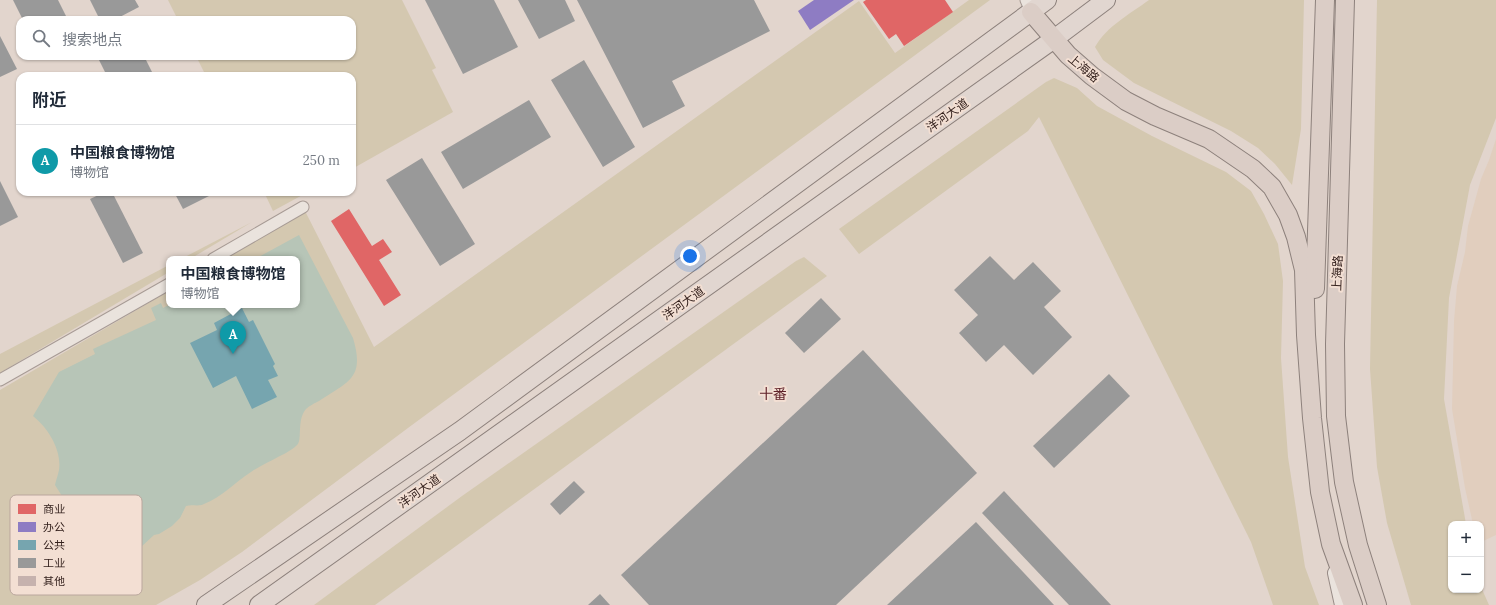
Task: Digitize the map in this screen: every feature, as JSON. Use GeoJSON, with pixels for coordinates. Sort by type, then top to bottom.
{"type":"FeatureCollection","features":[{"type":"Feature","properties":{"kind":"highway","name":"上海路"},"geometry":{"type":"LineString","coordinates":[[1312,418],[1315,267],[1325,0]]}},
{"type":"Feature","properties":{"kind":"highway","name":"上海路"},"geometry":{"type":"LineString","coordinates":[[1346,0],[1335,344],[1336,416],[1344,482],[1358,545],[1377,605]]}},
{"type":"Feature","properties":{"kind":"highway","name":"上海路"},"geometry":{"type":"LineString","coordinates":[[1028,6],[1068,55],[1092,76],[1126,101],[1155,116],[1209,139],[1253,169],[1272,187],[1288,216],[1296,237],[1304,270],[1306,334],[1312,418],[1320,492],[1331,544],[1352,605]]}},
{"type":"Feature","properties":{"kind":"main road"},"geometry":{"type":"LineString","coordinates":[[206,605],[460,431],[1028,6],[1047,0]]}},
{"type":"Feature","properties":{"kind":"main road","name":"洋河大道"},"geometry":{"type":"LineString","coordinates":[[259,605],[1054,39],[1106,0]]}},
{"type":"Feature","properties":{"kind":"main road","name":"上海路"},"geometry":{"type":"LineString","coordinates":[[1331,544],[1339,594],[1343,605]]}},
{"type":"Feature","properties":{"kind":"main road","name":"上海路"},"geometry":{"type":"LineString","coordinates":[[1358,545],[1382,605]]}},
{"type":"Feature","properties":{"kind":"street"},"geometry":{"type":"LineString","coordinates":[[218,256],[303,207]]}},
{"type":"Feature","properties":{"kind":"street"},"geometry":{"type":"LineString","coordinates":[[0,380],[166,286]]}},
{"type":"Feature","properties":{"kind":"shaded area"},"geometry":{"type":"Polygon","coordinates":[[[168,0],[402,0],[436,68],[432,70],[453,112],[356,167],[356,72],[204,72],[198,60],[356,60],[356,16],[176,16],[168,0]]]}},
{"type":"Feature","properties":{"kind":"shaded area"},"geometry":{"type":"Polygon","coordinates":[[[969,0],[990,0],[412,425],[242,552],[200,580],[156,605],[0,605],[0,390],[166,293],[166,308],[300,308],[300,256],[229,256],[305,211],[374,347],[859,1],[895,53],[969,0]]]}},
{"type":"Feature","properties":{"kind":"shaded area"},"geometry":{"type":"Polygon","coordinates":[[[1149,0],[1304,0],[1301,129],[1292,185],[1275,164],[1258,148],[1231,131],[1134,83],[1103,60],[1095,47],[1100,40],[1119,21],[1149,0]]]}},
{"type":"Feature","properties":{"kind":"shaded area"},"geometry":{"type":"Polygon","coordinates":[[[1377,0],[1496,0],[1496,118],[1470,185],[1449,298],[1444,399],[1465,521],[1448,521],[1448,593],[1484,593],[1489,605],[1411,605],[1387,523],[1377,467],[1370,369],[1377,0]]]}},
{"type":"Feature","properties":{"kind":"shaded area"},"geometry":{"type":"Polygon","coordinates":[[[1054,78],[1077,88],[1097,106],[1152,136],[1226,172],[1251,191],[1264,214],[1278,244],[1283,281],[1281,358],[1288,457],[1305,567],[1319,605],[1273,605],[1251,542],[1039,117],[1028,131],[859,254],[839,229],[1046,82],[1054,78]]]}},
{"type":"Feature","properties":{"kind":"shaded area"},"geometry":{"type":"Polygon","coordinates":[[[1496,139],[1496,535],[1484,541],[1484,521],[1472,521],[1465,488],[1452,409],[1454,321],[1457,286],[1465,252],[1468,226],[1481,179],[1496,139]]]}},
{"type":"Feature","properties":{"kind":"shaded area"},"geometry":{"type":"Polygon","coordinates":[[[266,196],[301,196],[273,211],[266,196]]]}},
{"type":"Feature","properties":{"kind":"shaded area"},"geometry":{"type":"Polygon","coordinates":[[[252,222],[195,256],[187,256],[252,222]]]}},
{"type":"Feature","properties":{"kind":"shaded area"},"geometry":{"type":"Polygon","coordinates":[[[299,235],[353,338],[357,362],[355,370],[352,377],[346,383],[306,409],[303,413],[298,444],[291,450],[254,470],[211,501],[202,505],[186,506],[180,518],[172,526],[159,534],[154,535],[142,546],[142,495],[61,495],[55,485],[59,470],[56,447],[49,433],[33,416],[59,372],[95,354],[93,349],[156,320],[151,308],[161,303],[163,308],[166,306],[166,308],[300,308],[300,256],[260,256],[299,235]]]}},
{"type":"Feature","properties":{"kind":"shaded area"},"geometry":{"type":"Polygon","coordinates":[[[804,257],[827,276],[375,605],[314,605],[462,496],[796,261],[804,257]]]}},
{"type":"Feature","properties":{"kind":"shaded area"},"geometry":{"type":"Polygon","coordinates":[[[166,267],[166,274],[0,373],[0,354],[166,267]]]}},
{"type":"Feature","properties":{"kind":"building: 商业"},"geometry":{"type":"Polygon","coordinates":[[[866,0],[945,0],[953,12],[904,46],[896,34],[889,39],[863,2],[866,0]]]}},
{"type":"Feature","properties":{"kind":"building: 商业"},"geometry":{"type":"Polygon","coordinates":[[[349,209],[372,246],[383,239],[392,252],[379,260],[401,295],[384,306],[331,221],[349,209]]]}},
{"type":"Feature","properties":{"kind":"building: 办公"},"geometry":{"type":"Polygon","coordinates":[[[814,0],[854,0],[810,30],[798,11],[814,0]]]}},
{"type":"Feature","properties":{"kind":"building: 公共"},"geometry":{"type":"Polygon","coordinates":[[[242,308],[249,322],[253,320],[275,364],[273,366],[278,376],[268,380],[277,397],[252,409],[236,376],[213,388],[190,343],[217,330],[214,323],[242,308]]]}},
{"type":"Feature","properties":{"kind":"building: 工业"},"geometry":{"type":"Polygon","coordinates":[[[13,0],[58,0],[66,16],[21,16],[13,0]]]}},
{"type":"Feature","properties":{"kind":"building: 工业"},"geometry":{"type":"Polygon","coordinates":[[[90,0],[135,0],[139,7],[122,16],[98,16],[90,0]]]}},
{"type":"Feature","properties":{"kind":"building: 工业"},"geometry":{"type":"Polygon","coordinates":[[[425,0],[494,0],[518,47],[463,74],[425,0]]]}},
{"type":"Feature","properties":{"kind":"building: 工业"},"geometry":{"type":"Polygon","coordinates":[[[518,0],[565,0],[575,21],[539,39],[518,0]]]}},
{"type":"Feature","properties":{"kind":"building: 工业"},"geometry":{"type":"Polygon","coordinates":[[[577,0],[754,0],[770,31],[672,81],[685,106],[643,128],[577,0]]]}},
{"type":"Feature","properties":{"kind":"building: 工业"},"geometry":{"type":"Polygon","coordinates":[[[0,36],[17,69],[0,77],[0,36]]]}},
{"type":"Feature","properties":{"kind":"building: 工业"},"geometry":{"type":"Polygon","coordinates":[[[99,60],[146,60],[152,72],[105,72],[99,60]]]}},
{"type":"Feature","properties":{"kind":"building: 工业"},"geometry":{"type":"Polygon","coordinates":[[[584,60],[635,147],[603,167],[551,80],[584,60]]]}},
{"type":"Feature","properties":{"kind":"building: 工业"},"geometry":{"type":"Polygon","coordinates":[[[529,100],[551,137],[463,189],[441,152],[529,100]]]}},
{"type":"Feature","properties":{"kind":"building: 工业"},"geometry":{"type":"Polygon","coordinates":[[[422,158],[475,244],[440,266],[386,180],[422,158]]]}},
{"type":"Feature","properties":{"kind":"building: 工业"},"geometry":{"type":"Polygon","coordinates":[[[0,181],[18,217],[0,226],[0,181]]]}},
{"type":"Feature","properties":{"kind":"building: 工业"},"geometry":{"type":"Polygon","coordinates":[[[96,196],[114,196],[143,253],[123,263],[90,199],[96,196]]]}},
{"type":"Feature","properties":{"kind":"building: 工业"},"geometry":{"type":"Polygon","coordinates":[[[176,196],[209,196],[183,209],[176,196]]]}},
{"type":"Feature","properties":{"kind":"building: 工业"},"geometry":{"type":"Polygon","coordinates":[[[990,256],[1014,280],[1033,262],[1061,291],[1044,307],[1072,337],[1033,375],[1004,345],[986,362],[959,333],[978,315],[954,290],[990,256]]]}},
{"type":"Feature","properties":{"kind":"building: 工业"},"geometry":{"type":"Polygon","coordinates":[[[821,298],[841,319],[804,353],[785,333],[821,298]]]}},
{"type":"Feature","properties":{"kind":"building: 工业"},"geometry":{"type":"Polygon","coordinates":[[[863,350],[977,473],[836,605],[649,605],[621,575],[863,350]]]}},
{"type":"Feature","properties":{"kind":"building: 工业"},"geometry":{"type":"Polygon","coordinates":[[[1109,374],[1130,396],[1054,468],[1033,446],[1109,374]]]}},
{"type":"Feature","properties":{"kind":"building: 工业"},"geometry":{"type":"Polygon","coordinates":[[[574,481],[585,492],[560,515],[550,504],[574,481]]]}},
{"type":"Feature","properties":{"kind":"building: 工业"},"geometry":{"type":"Polygon","coordinates":[[[1004,491],[1111,605],[1069,605],[982,513],[1004,491]]]}},
{"type":"Feature","properties":{"kind":"building: 工业"},"geometry":{"type":"Polygon","coordinates":[[[976,522],[1054,605],[887,605],[976,522]]]}},
{"type":"Feature","properties":{"kind":"building: 工业"},"geometry":{"type":"Polygon","coordinates":[[[600,594],[610,605],[588,605],[600,594]]]}},
{"type":"Feature","properties":{"kind":"place","name":"中国粮食博物馆"},"geometry":{"type":"Point","coordinates":[233,354]}},
{"type":"Feature","properties":{"kind":"district","name":"十番"},"geometry":{"type":"Point","coordinates":[773,394]}}]}
